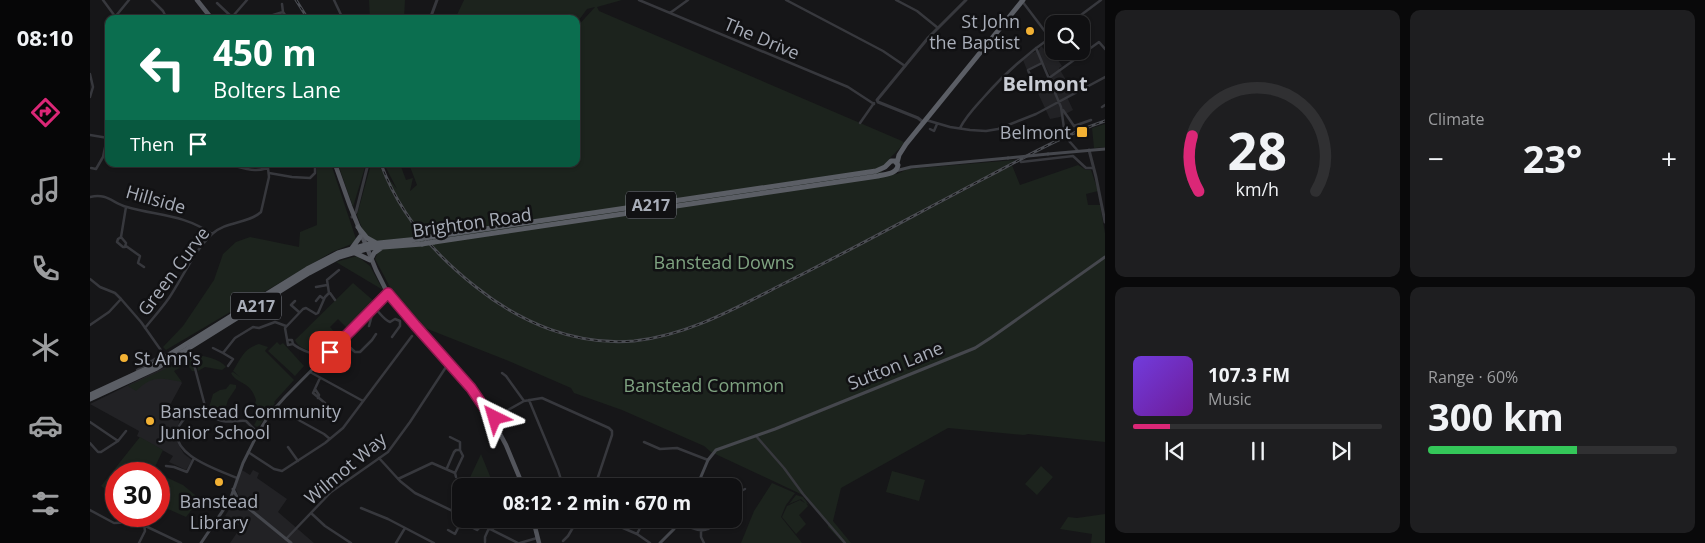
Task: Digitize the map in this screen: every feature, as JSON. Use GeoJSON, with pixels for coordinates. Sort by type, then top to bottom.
{"type":"FeatureCollection","features":[{"type":"Feature","properties":{"kind":"highway","name":"A217"},"geometry":{"type":"LineString","coordinates":[[888,163],[900,152],[1022,0]]}},
{"type":"Feature","properties":{"kind":"highway","name":"A217"},"geometry":{"type":"LineString","coordinates":[[897,163],[900,152]]}},
{"type":"Feature","properties":{"kind":"highway"},"geometry":{"type":"LineString","coordinates":[[894,161],[897,163],[897,169],[894,172],[888,170],[888,163],[894,161]]}},
{"type":"Feature","properties":{"kind":"highway","name":"Brighton Road"},"geometry":{"type":"LineString","coordinates":[[433,240],[876,171],[888,163]]}},
{"type":"Feature","properties":{"kind":"highway","name":"Brighton Road"},"geometry":{"type":"LineString","coordinates":[[90,394],[146,369],[307,270],[351,251],[376,243],[433,240],[736,198],[894,172]]}},
{"type":"Feature","properties":{"kind":"highway"},"geometry":{"type":"LineString","coordinates":[[358,227],[367,238],[376,243]]}},
{"type":"Feature","properties":{"kind":"highway"},"geometry":{"type":"LineString","coordinates":[[360,237],[351,251],[371,259],[374,253],[382,248]]}},
{"type":"Feature","properties":{"kind":"highway","name":"Brighton Road"},"geometry":{"type":"LineString","coordinates":[[366,247],[382,248],[421,241]]}},
{"type":"Feature","properties":{"kind":"highway","name":"Brighton Road"},"geometry":{"type":"LineString","coordinates":[[90,400],[158,368],[336,257]]}},
{"type":"Feature","properties":{"kind":"main road"},"geometry":{"type":"LineString","coordinates":[[197,0],[209,15]]}},
{"type":"Feature","properties":{"kind":"main road","name":"Brighton Road"},"geometry":{"type":"LineString","coordinates":[[894,172],[911,167],[1105,149]]}},
{"type":"Feature","properties":{"kind":"main road","name":"Brighton Road"},"geometry":{"type":"LineString","coordinates":[[897,163],[911,167]]}},
{"type":"Feature","properties":{"kind":"main road"},"geometry":{"type":"LineString","coordinates":[[336,167],[360,237],[366,247]]}},
{"type":"Feature","properties":{"kind":"main road"},"geometry":{"type":"LineString","coordinates":[[353,216],[388,293],[471,388],[492,419],[510,453],[520,478]]}},
{"type":"Feature","properties":{"kind":"main road","name":"Sutton Lane"},"geometry":{"type":"LineString","coordinates":[[708,460],[716,450],[756,436],[975,348],[1105,257]]}},
{"type":"Feature","properties":{"kind":"main road"},"geometry":{"type":"LineString","coordinates":[[291,543],[242,503],[234,500],[231,495],[233,488],[258,433],[276,407],[342,340],[377,310],[388,293]]}},
{"type":"Feature","properties":{"kind":"main road"},"geometry":{"type":"LineString","coordinates":[[701,478],[708,460]]}},
{"type":"Feature","properties":{"kind":"main road"},"geometry":{"type":"LineString","coordinates":[[233,488],[234,500]]}},
{"type":"Feature","properties":{"kind":"main road"},"geometry":{"type":"LineString","coordinates":[[201,543],[225,506],[234,500]]}},
{"type":"Feature","properties":{"kind":"main road"},"geometry":{"type":"LineString","coordinates":[[536,528],[540,543]]}},
{"type":"Feature","properties":{"kind":"main road"},"geometry":{"type":"LineString","coordinates":[[660,543],[673,528]]}},
{"type":"Feature","properties":{"kind":"street"},"geometry":{"type":"LineString","coordinates":[[102,0],[114,15]]}},
{"type":"Feature","properties":{"kind":"street"},"geometry":{"type":"LineString","coordinates":[[118,15],[129,0]]}},
{"type":"Feature","properties":{"kind":"street"},"geometry":{"type":"LineString","coordinates":[[152,0],[163,10],[165,15]]}},
{"type":"Feature","properties":{"kind":"street"},"geometry":{"type":"LineString","coordinates":[[236,15],[247,0]]}},
{"type":"Feature","properties":{"kind":"street"},"geometry":{"type":"LineString","coordinates":[[334,0],[341,15]]}},
{"type":"Feature","properties":{"kind":"street"},"geometry":{"type":"LineString","coordinates":[[431,15],[437,0]]}},
{"type":"Feature","properties":{"kind":"street","name":"The Drive"},"geometry":{"type":"LineString","coordinates":[[639,0],[848,87],[875,102]]}},
{"type":"Feature","properties":{"kind":"street"},"geometry":{"type":"LineString","coordinates":[[670,13],[688,0]]}},
{"type":"Feature","properties":{"kind":"street"},"geometry":{"type":"LineString","coordinates":[[786,0],[883,51],[905,66]]}},
{"type":"Feature","properties":{"kind":"street"},"geometry":{"type":"LineString","coordinates":[[896,0],[917,11],[938,28]]}},
{"type":"Feature","properties":{"kind":"street"},"geometry":{"type":"LineString","coordinates":[[860,123],[905,66],[938,28],[966,0]]}},
{"type":"Feature","properties":{"kind":"street"},"geometry":{"type":"LineString","coordinates":[[1022,0],[1045,31]]}},
{"type":"Feature","properties":{"kind":"street"},"geometry":{"type":"LineString","coordinates":[[1081,15],[1102,0]]}},
{"type":"Feature","properties":{"kind":"street"},"geometry":{"type":"LineString","coordinates":[[217,3],[231,15]]}},
{"type":"Feature","properties":{"kind":"street"},"geometry":{"type":"LineString","coordinates":[[282,4],[285,15]]}},
{"type":"Feature","properties":{"kind":"street"},"geometry":{"type":"LineString","coordinates":[[273,15],[283,12]]}},
{"type":"Feature","properties":{"kind":"street"},"geometry":{"type":"LineString","coordinates":[[959,128],[970,112],[999,80],[1021,59],[1045,42]]}},
{"type":"Feature","properties":{"kind":"street"},"geometry":{"type":"LineString","coordinates":[[1049,78],[1099,42],[1105,49]]}},
{"type":"Feature","properties":{"kind":"street"},"geometry":{"type":"LineString","coordinates":[[1036,48],[1060,102],[1064,128],[1070,142],[1078,151]]}},
{"type":"Feature","properties":{"kind":"street"},"geometry":{"type":"LineString","coordinates":[[1036,91],[1028,70],[1042,63]]}},
{"type":"Feature","properties":{"kind":"street"},"geometry":{"type":"LineString","coordinates":[[90,74],[93,87],[90,96]]}},
{"type":"Feature","properties":{"kind":"street"},"geometry":{"type":"LineString","coordinates":[[875,102],[937,124],[977,130],[998,129],[1024,120],[1105,77]]}},
{"type":"Feature","properties":{"kind":"street"},"geometry":{"type":"LineString","coordinates":[[1061,106],[1074,126],[1091,120]]}},
{"type":"Feature","properties":{"kind":"street"},"geometry":{"type":"LineString","coordinates":[[930,129],[934,131],[937,124]]}},
{"type":"Feature","properties":{"kind":"street"},"geometry":{"type":"LineString","coordinates":[[90,135],[105,138]]}},
{"type":"Feature","properties":{"kind":"street"},"geometry":{"type":"LineString","coordinates":[[91,168],[96,169],[101,162],[105,148]]}},
{"type":"Feature","properties":{"kind":"street"},"geometry":{"type":"LineString","coordinates":[[1089,150],[1105,222]]}},
{"type":"Feature","properties":{"kind":"street"},"geometry":{"type":"LineString","coordinates":[[1021,162],[1073,156],[1086,168],[1093,168]]}},
{"type":"Feature","properties":{"kind":"street"},"geometry":{"type":"LineString","coordinates":[[243,167],[259,170],[268,168]]}},
{"type":"Feature","properties":{"kind":"street"},"geometry":{"type":"LineString","coordinates":[[269,174],[292,178],[310,178],[315,173],[315,167]]}},
{"type":"Feature","properties":{"kind":"street"},"geometry":{"type":"LineString","coordinates":[[353,216],[367,167]]}},
{"type":"Feature","properties":{"kind":"street","name":"Green Curve"},"geometry":{"type":"LineString","coordinates":[[145,328],[169,298],[187,268],[212,234],[253,218],[261,212],[269,174],[268,168]]}},
{"type":"Feature","properties":{"kind":"street","name":"Hillside"},"geometry":{"type":"LineString","coordinates":[[90,197],[106,197],[126,207],[184,219],[212,234]]}},
{"type":"Feature","properties":{"kind":"street"},"geometry":{"type":"LineString","coordinates":[[126,207],[118,244],[123,247],[126,246],[140,256],[138,263],[144,267]]}},
{"type":"Feature","properties":{"kind":"street"},"geometry":{"type":"LineString","coordinates":[[121,237],[126,246]]}},
{"type":"Feature","properties":{"kind":"street"},"geometry":{"type":"LineString","coordinates":[[335,300],[330,293],[326,278],[339,270]]}},
{"type":"Feature","properties":{"kind":"street"},"geometry":{"type":"LineString","coordinates":[[90,278],[100,287],[116,293],[165,356]]}},
{"type":"Feature","properties":{"kind":"street"},"geometry":{"type":"LineString","coordinates":[[316,287],[328,285]]}},
{"type":"Feature","properties":{"kind":"street"},"geometry":{"type":"LineString","coordinates":[[323,359],[315,353],[298,348],[293,344],[288,344],[286,326],[303,308],[317,314],[324,299],[330,293]]}},
{"type":"Feature","properties":{"kind":"street"},"geometry":{"type":"LineString","coordinates":[[316,300],[320,296],[324,299]]}},
{"type":"Feature","properties":{"kind":"street"},"geometry":{"type":"LineString","coordinates":[[90,325],[109,312],[121,299]]}},
{"type":"Feature","properties":{"kind":"street"},"geometry":{"type":"LineString","coordinates":[[294,301],[291,305],[299,312]]}},
{"type":"Feature","properties":{"kind":"street"},"geometry":{"type":"LineString","coordinates":[[369,326],[372,315],[377,310],[388,322],[395,319],[400,321],[400,326],[392,337]]}},
{"type":"Feature","properties":{"kind":"street"},"geometry":{"type":"LineString","coordinates":[[223,353],[235,338],[254,329],[275,322],[286,326]]}},
{"type":"Feature","properties":{"kind":"street"},"geometry":{"type":"LineString","coordinates":[[342,340],[352,349],[360,352],[376,334]]}},
{"type":"Feature","properties":{"kind":"street"},"geometry":{"type":"LineString","coordinates":[[248,452],[279,471],[285,470],[330,439],[346,425],[412,336]]}},
{"type":"Feature","properties":{"kind":"street"},"geometry":{"type":"LineString","coordinates":[[213,348],[234,358],[228,366]]}},
{"type":"Feature","properties":{"kind":"street"},"geometry":{"type":"LineString","coordinates":[[192,356],[205,406],[204,412]]}},
{"type":"Feature","properties":{"kind":"street","name":"Wilmot Way"},"geometry":{"type":"LineString","coordinates":[[286,539],[331,492],[388,452],[449,363]]}},
{"type":"Feature","properties":{"kind":"street"},"geometry":{"type":"LineString","coordinates":[[310,372],[363,401]]}},
{"type":"Feature","properties":{"kind":"street"},"geometry":{"type":"LineString","coordinates":[[502,373],[524,401]]}},
{"type":"Feature","properties":{"kind":"street"},"geometry":{"type":"LineString","coordinates":[[320,378],[313,393],[325,403]]}},
{"type":"Feature","properties":{"kind":"street"},"geometry":{"type":"LineString","coordinates":[[492,419],[524,401],[544,399],[609,428],[612,431],[610,442],[598,478]]}},
{"type":"Feature","properties":{"kind":"street"},"geometry":{"type":"LineString","coordinates":[[529,400],[560,478]]}},
{"type":"Feature","properties":{"kind":"street"},"geometry":{"type":"LineString","coordinates":[[276,407],[330,439]]}},
{"type":"Feature","properties":{"kind":"street"},"geometry":{"type":"LineString","coordinates":[[237,478],[194,458],[181,446],[178,430],[182,421],[191,414],[204,412],[223,422],[246,420],[258,433]]}},
{"type":"Feature","properties":{"kind":"street"},"geometry":{"type":"LineString","coordinates":[[90,422],[118,441]]}},
{"type":"Feature","properties":{"kind":"street"},"geometry":{"type":"LineString","coordinates":[[90,443],[99,452],[118,441],[126,431]]}},
{"type":"Feature","properties":{"kind":"street"},"geometry":{"type":"LineString","coordinates":[[756,436],[779,461],[802,494],[845,543]]}},
{"type":"Feature","properties":{"kind":"street"},"geometry":{"type":"LineString","coordinates":[[450,437],[460,442],[460,450],[463,456],[455,473],[456,477]]}},
{"type":"Feature","properties":{"kind":"street"},"geometry":{"type":"LineString","coordinates":[[644,442],[660,449],[677,448],[708,460]]}},
{"type":"Feature","properties":{"kind":"street"},"geometry":{"type":"LineString","coordinates":[[288,447],[298,461]]}},
{"type":"Feature","properties":{"kind":"street"},"geometry":{"type":"LineString","coordinates":[[446,468],[454,452],[460,450]]}},
{"type":"Feature","properties":{"kind":"street"},"geometry":{"type":"LineString","coordinates":[[170,466],[187,472],[194,458]]}},
{"type":"Feature","properties":{"kind":"street"},"geometry":{"type":"LineString","coordinates":[[380,458],[398,479],[419,496],[452,510]]}},
{"type":"Feature","properties":{"kind":"street"},"geometry":{"type":"LineString","coordinates":[[398,479],[430,463],[455,473]]}},
{"type":"Feature","properties":{"kind":"street"},"geometry":{"type":"LineString","coordinates":[[361,508],[388,519],[434,543]]}},
{"type":"Feature","properties":{"kind":"street"},"geometry":{"type":"LineString","coordinates":[[90,510],[105,518]]}},
{"type":"Feature","properties":{"kind":"street"},"geometry":{"type":"LineString","coordinates":[[311,513],[325,526],[351,543]]}},
{"type":"Feature","properties":{"kind":"street"},"geometry":{"type":"LineString","coordinates":[[144,527],[145,532]]}},
{"type":"Feature","properties":{"kind":"street"},"geometry":{"type":"LineString","coordinates":[[139,543],[145,532],[152,528],[181,543]]}},
{"type":"Feature","properties":{"kind":"street"},"geometry":{"type":"LineString","coordinates":[[396,543],[405,528]]}},
{"type":"Feature","properties":{"kind":"street"},"geometry":{"type":"LineString","coordinates":[[448,530],[455,534],[458,528]]}},
{"type":"Feature","properties":{"kind":"street"},"geometry":{"type":"LineString","coordinates":[[563,541],[572,528]]}},
{"type":"Feature","properties":{"kind":"street"},"geometry":{"type":"LineString","coordinates":[[624,528],[650,543]]}},
{"type":"Feature","properties":{"kind":"street"},"geometry":{"type":"LineString","coordinates":[[637,534],[640,528]]}},
{"type":"Feature","properties":{"kind":"street"},"geometry":{"type":"LineString","coordinates":[[694,528],[701,530],[710,528]]}},
{"type":"Feature","properties":{"kind":"street"},"geometry":{"type":"LineString","coordinates":[[485,542],[486,534],[491,529],[519,543],[538,537]]}},
{"type":"Feature","properties":{"kind":"street"},"geometry":{"type":"LineString","coordinates":[[701,530],[701,537],[704,543]]}},
{"type":"Feature","properties":{"kind":"street"},"geometry":{"type":"LineString","coordinates":[[482,532],[486,534]]}},
{"type":"Feature","properties":{"kind":"shaded area"},"geometry":{"type":"Polygon","coordinates":[[[1041,46],[1045,50],[1045,60],[1058,60],[1062,66],[1059,68],[1074,94],[1067,97],[1073,110],[1060,117],[1050,119],[1037,91],[1053,83],[1043,62],[1027,70],[1023,60],[1039,50],[1041,46]]]}},
{"type":"Feature","properties":{"kind":"shaded area","name":"Banstead Community Junior School"},"geometry":{"type":"Polygon","coordinates":[[[169,365],[182,383],[170,405],[173,408],[171,414],[180,420],[176,431],[177,442],[184,454],[192,460],[186,470],[169,462],[173,456],[137,436],[139,431],[90,404],[169,365]]]}},
{"type":"Feature","properties":{"kind":"shaded area"},"geometry":{"type":"Polygon","coordinates":[[[242,470],[250,475],[253,470],[259,473],[257,478],[287,499],[278,512],[314,543],[230,543],[241,527],[225,516],[230,508],[237,504],[240,499],[235,487],[242,470]]]}},
{"type":"Feature","properties":{"kind":"green space"},"geometry":{"type":"Polygon","coordinates":[[[369,0],[405,0],[404,15],[370,15],[369,0]]]}},
{"type":"Feature","properties":{"kind":"green space","name":"Banstead Downs"},"geometry":{"type":"Polygon","coordinates":[[[464,0],[622,0],[597,7],[599,11],[902,141],[904,143],[884,166],[881,176],[897,174],[908,169],[1015,160],[1011,163],[1020,185],[1078,165],[1086,170],[1091,170],[1098,191],[1086,194],[1088,205],[1100,205],[1105,233],[1105,442],[948,428],[841,488],[833,521],[851,543],[843,543],[828,527],[828,524],[805,496],[711,452],[704,446],[622,410],[574,393],[571,388],[511,362],[420,326],[397,300],[375,259],[378,252],[363,231],[357,215],[370,167],[379,167],[397,189],[386,167],[401,167],[406,180],[413,178],[410,191],[417,185],[410,167],[580,167],[580,24],[595,7],[587,9],[580,19],[580,15],[457,15],[464,0]]]}},
{"type":"Feature","properties":{"kind":"green space"},"geometry":{"type":"Polygon","coordinates":[[[1105,124],[1105,147],[1094,148],[1092,128],[1105,124]]]}},
{"type":"Feature","properties":{"kind":"green space"},"geometry":{"type":"Polygon","coordinates":[[[317,167],[332,167],[356,239],[354,243],[332,252],[166,350],[163,347],[183,326],[214,280],[223,254],[236,242],[250,237],[299,247],[300,232],[317,225],[317,167]]]}},
{"type":"Feature","properties":{"kind":"green space"},"geometry":{"type":"Polygon","coordinates":[[[339,167],[365,167],[353,207],[339,167]]]}},
{"type":"Feature","properties":{"kind":"green space"},"geometry":{"type":"Polygon","coordinates":[[[357,256],[370,266],[383,290],[336,262],[357,256]]]}},
{"type":"Feature","properties":{"kind":"green space"},"geometry":{"type":"Polygon","coordinates":[[[353,283],[375,302],[348,329],[338,319],[330,327],[340,338],[322,356],[297,344],[295,340],[353,283]]]}},
{"type":"Feature","properties":{"kind":"green space"},"geometry":{"type":"Polygon","coordinates":[[[277,342],[280,345],[283,343],[304,366],[295,376],[268,351],[277,342]]]}},
{"type":"Feature","properties":{"kind":"green space"},"geometry":{"type":"Polygon","coordinates":[[[259,344],[268,347],[265,351],[294,380],[274,402],[257,427],[254,425],[263,409],[255,404],[256,400],[250,389],[231,373],[233,372],[240,377],[233,371],[246,351],[259,344]]]}},
{"type":"Feature","properties":{"kind":"green space"},"geometry":{"type":"Polygon","coordinates":[[[191,351],[197,371],[192,371],[187,364],[174,371],[182,382],[157,379],[147,382],[136,391],[128,386],[165,369],[191,351]]]}},
{"type":"Feature","properties":{"kind":"green space"},"geometry":{"type":"Polygon","coordinates":[[[198,355],[217,360],[226,367],[222,370],[205,367],[198,371],[196,361],[198,355]]]}},
{"type":"Feature","properties":{"kind":"green space"},"geometry":{"type":"Polygon","coordinates":[[[230,384],[236,385],[225,410],[234,417],[231,421],[218,418],[209,408],[213,394],[226,389],[230,384]]]}},
{"type":"Feature","properties":{"kind":"green space"},"geometry":{"type":"Polygon","coordinates":[[[140,437],[163,450],[157,462],[120,462],[140,437]]]}},
{"type":"Feature","properties":{"kind":"green space"},"geometry":{"type":"Polygon","coordinates":[[[481,454],[491,478],[470,478],[481,454]]]}},
{"type":"Feature","properties":{"kind":"green space"},"geometry":{"type":"Polygon","coordinates":[[[1041,466],[1053,477],[1037,495],[1025,484],[1041,466]]]}},
{"type":"Feature","properties":{"kind":"green space"},"geometry":{"type":"Polygon","coordinates":[[[892,471],[925,480],[919,501],[886,492],[892,471]]]}},
{"type":"Feature","properties":{"kind":"green space"},"geometry":{"type":"Polygon","coordinates":[[[170,479],[183,485],[200,499],[186,517],[170,510],[170,479]]]}},
{"type":"Feature","properties":{"kind":"green space"},"geometry":{"type":"Polygon","coordinates":[[[772,483],[795,493],[786,505],[781,517],[802,543],[741,543],[754,511],[772,483]]]}},
{"type":"Feature","properties":{"kind":"green space"},"geometry":{"type":"Polygon","coordinates":[[[796,495],[803,497],[809,505],[806,503],[808,506],[799,515],[806,524],[796,534],[782,517],[787,506],[800,500],[805,503],[801,499],[789,504],[796,495]]]}},
{"type":"Feature","properties":{"kind":"green space"},"geometry":{"type":"Polygon","coordinates":[[[1105,514],[1105,543],[1091,543],[1092,534],[1060,529],[1068,517],[1077,518],[1105,514]]]}},
{"type":"Feature","properties":{"kind":"railway"},"geometry":{"type":"LineString","coordinates":[[296,0],[305,15]]}},
{"type":"Feature","properties":{"kind":"railway"},"geometry":{"type":"LineString","coordinates":[[382,167],[398,199],[420,232],[461,275],[493,300],[530,321],[570,336],[612,342],[634,341],[673,333],[728,312],[1046,146],[1105,121]]}},
{"type":"Feature","properties":{"kind":"place","name":"St John the Baptist"},"geometry":{"type":"Point","coordinates":[1030,31]}},
{"type":"Feature","properties":{"kind":"place","name":"Belmont"},"geometry":{"type":"Point","coordinates":[1082,132]}},
{"type":"Feature","properties":{"kind":"place","name":"St Ann's"},"geometry":{"type":"Point","coordinates":[124,358]}},
{"type":"Feature","properties":{"kind":"place","name":"Banstead Community Junior School"},"geometry":{"type":"Point","coordinates":[150,421]}},
{"type":"Feature","properties":{"kind":"place","name":"Banstead Library"},"geometry":{"type":"Point","coordinates":[219,482]}},
{"type":"Feature","properties":{"kind":"district","name":"Belmont"},"geometry":{"type":"Point","coordinates":[1045,83]}},
{"type":"Feature","properties":{"kind":"route"},"geometry":{"type":"LineString","coordinates":[[330,352],[388,293],[471,388],[492,419],[495,418]]}},
{"type":"Feature","properties":{"kind":"park label","name":"Banstead Common"},"geometry":{"type":"Point","coordinates":[704,385]}}]}
